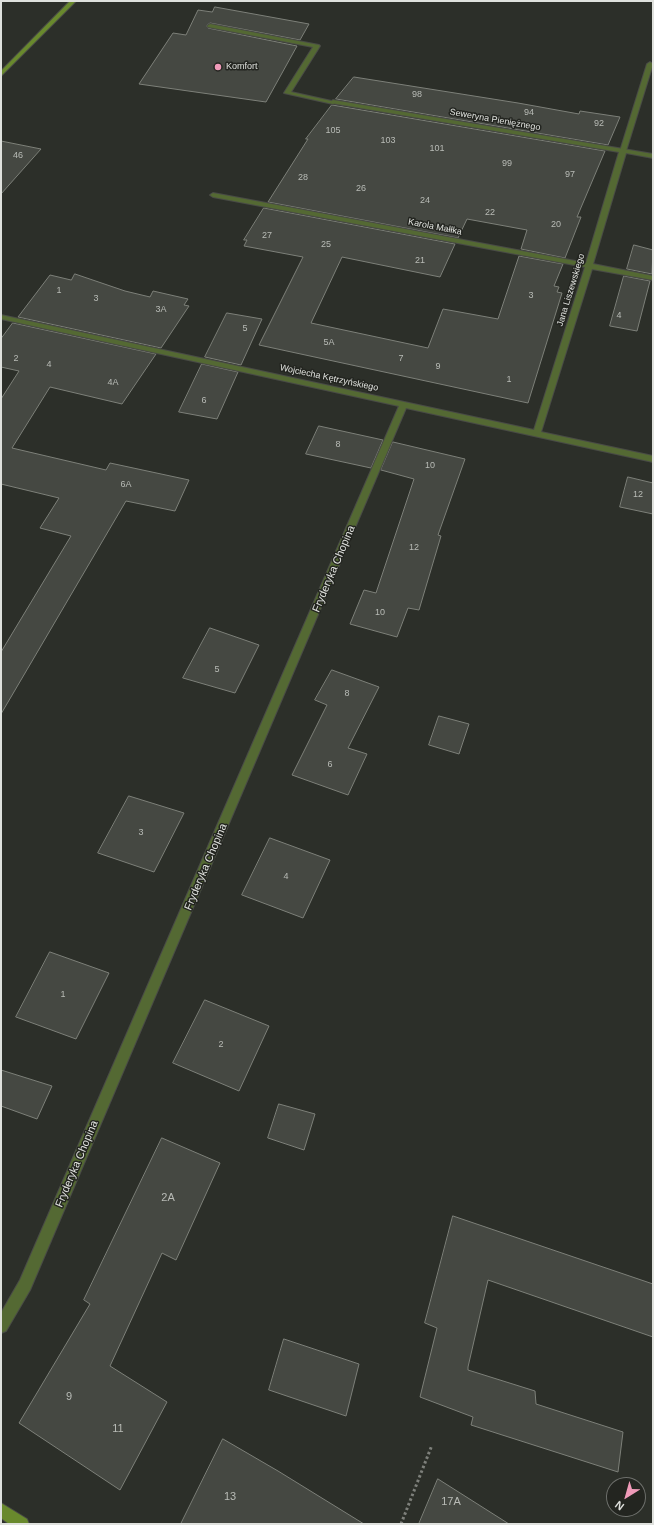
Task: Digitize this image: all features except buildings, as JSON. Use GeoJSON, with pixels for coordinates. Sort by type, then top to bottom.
{"type":"FeatureCollection","features":[{"type":"Feature","properties":{"kind":"street"},"geometry":{"type":"LineString","coordinates":[[1,74],[72,1]]}},
{"type":"Feature","properties":{"kind":"street","name":"Seweryna Pieniężnego"},"geometry":{"type":"LineString","coordinates":[[210,26],[317,46],[287,93],[653,156]]}},
{"type":"Feature","properties":{"kind":"street","name":"Jana Liszewskiego"},"geometry":{"type":"LineString","coordinates":[[537,433],[590,266],[650,64]]}},
{"type":"Feature","properties":{"kind":"street","name":"Karola Małłka"},"geometry":{"type":"LineString","coordinates":[[213,195],[653,278]]}},
{"type":"Feature","properties":{"kind":"street","name":"Wojciecha Kętrzyńskiego"},"geometry":{"type":"LineString","coordinates":[[1,317],[653,459]]}},
{"type":"Feature","properties":{"kind":"street","name":"Fryderyka Chopina"},"geometry":{"type":"LineString","coordinates":[[1,1326],[25,1285],[404,404]]}},
{"type":"Feature","properties":{"kind":"street"},"geometry":{"type":"LineString","coordinates":[[1,1510],[22,1524]]}},
{"type":"Feature","properties":{"kind":"path"},"geometry":{"type":"LineString","coordinates":[[401,1524],[432,1445]]}},
{"type":"Feature","properties":{"kind":"place","name":"Komfort"},"geometry":{"type":"Point","coordinates":[218,67]}}]}
